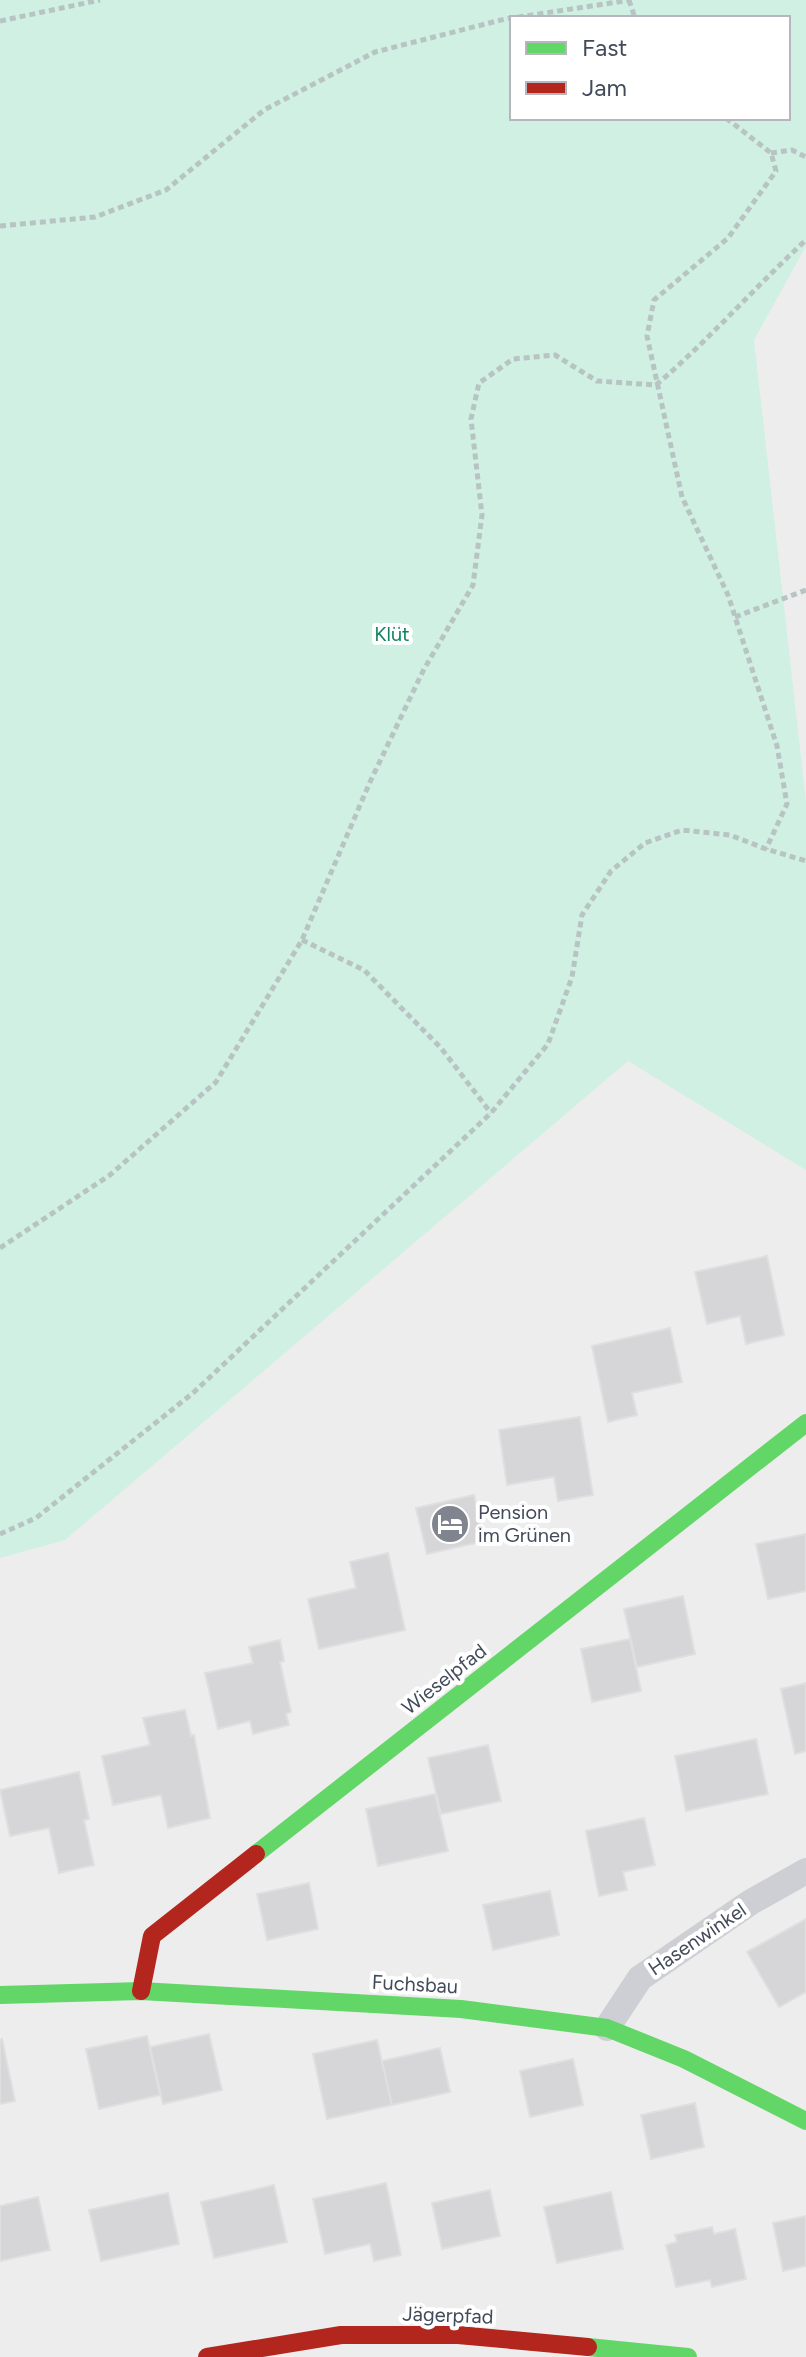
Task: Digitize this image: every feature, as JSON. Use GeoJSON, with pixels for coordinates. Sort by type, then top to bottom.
{"type":"FeatureCollection","features":[{"type":"Feature","properties":{"kind":"street","name":"Wieselpfad"},"geometry":{"type":"LineString","coordinates":[[141,1991],[152,1936],[806,1423]]}},
{"type":"Feature","properties":{"kind":"street","name":"Hasenwinkel"},"geometry":{"type":"LineString","coordinates":[[607,2028],[640,1978],[751,1902],[806,1871]]}},
{"type":"Feature","properties":{"kind":"street","name":"Fuchsbau"},"geometry":{"type":"LineString","coordinates":[[0,1995],[141,1991],[461,2009],[607,2028],[684,2059],[806,2121]]}},
{"type":"Feature","properties":{"kind":"street","name":"Jägerpfad"},"geometry":{"type":"LineString","coordinates":[[207,2357],[341,2335],[458,2335],[688,2357]]}},
{"type":"Feature","properties":{"kind":"path"},"geometry":{"type":"LineString","coordinates":[[0,21],[100,0]]}},
{"type":"Feature","properties":{"kind":"path"},"geometry":{"type":"LineString","coordinates":[[525,16],[630,0]]}},
{"type":"Feature","properties":{"kind":"path"},"geometry":{"type":"LineString","coordinates":[[0,226],[95,217],[166,190],[264,110],[375,52],[510,18]]}},
{"type":"Feature","properties":{"kind":"path"},"geometry":{"type":"LineString","coordinates":[[729,120],[771,153],[776,171],[728,238],[654,300],[647,336],[682,497],[728,595],[777,746],[787,804],[766,849]]}},
{"type":"Feature","properties":{"kind":"path"},"geometry":{"type":"LineString","coordinates":[[771,153],[792,150],[806,157]]}},
{"type":"Feature","properties":{"kind":"path"},"geometry":{"type":"LineString","coordinates":[[0,1248],[110,1175],[216,1082],[302,940],[370,782],[423,671],[473,585],[482,515],[471,419],[479,383],[513,359],[555,355],[597,381],[656,385],[806,240]]}},
{"type":"Feature","properties":{"kind":"path"},"geometry":{"type":"LineString","coordinates":[[735,617],[806,590]]}},
{"type":"Feature","properties":{"kind":"path"},"geometry":{"type":"LineString","coordinates":[[0,1534],[36,1518],[193,1393],[491,1113],[548,1044],[572,977],[582,915],[611,871],[645,843],[682,830],[730,835],[806,861]]}},
{"type":"Feature","properties":{"kind":"path"},"geometry":{"type":"LineString","coordinates":[[302,940],[364,970],[441,1048],[491,1113]]}},
{"type":"Feature","properties":{"kind":"green space","name":"Klüt"},"geometry":{"type":"Polygon","coordinates":[[[0,0],[806,0],[806,246],[754,340],[806,802],[806,1170],[628,1061],[65,1540],[0,1558],[0,0]]]}},
{"type":"Feature","properties":{"kind":"building"},"geometry":{"type":"Polygon","coordinates":[[[767,1256],[784,1335],[746,1344],[740,1316],[707,1324],[695,1272],[767,1256]]]}},
{"type":"Feature","properties":{"kind":"building"},"geometry":{"type":"Polygon","coordinates":[[[670,1328],[682,1382],[632,1393],[637,1415],[608,1422],[592,1346],[670,1328]]]}},
{"type":"Feature","properties":{"kind":"building"},"geometry":{"type":"Polygon","coordinates":[[[580,1417],[593,1495],[558,1501],[554,1477],[507,1485],[499,1430],[580,1417]]]}},
{"type":"Feature","properties":{"kind":"building","name":"Pension im Grünen"},"geometry":{"type":"Polygon","coordinates":[[[474,1495],[484,1541],[427,1554],[416,1508],[474,1495]]]}},
{"type":"Feature","properties":{"kind":"building"},"geometry":{"type":"Polygon","coordinates":[[[806,1534],[806,1591],[768,1599],[756,1544],[806,1534]]]}},
{"type":"Feature","properties":{"kind":"building"},"geometry":{"type":"Polygon","coordinates":[[[388,1553],[405,1630],[319,1649],[308,1599],[356,1588],[350,1562],[388,1553]]]}},
{"type":"Feature","properties":{"kind":"building"},"geometry":{"type":"Polygon","coordinates":[[[683,1596],[695,1654],[637,1667],[624,1609],[683,1596]]]}},
{"type":"Feature","properties":{"kind":"building"},"geometry":{"type":"Polygon","coordinates":[[[630,1639],[641,1691],[592,1702],[581,1649],[630,1639]]]}},
{"type":"Feature","properties":{"kind":"building"},"geometry":{"type":"Polygon","coordinates":[[[280,1640],[284,1661],[280,1662],[291,1712],[286,1714],[289,1725],[253,1734],[250,1721],[218,1729],[205,1673],[253,1663],[249,1647],[280,1640]]]}},
{"type":"Feature","properties":{"kind":"building"},"geometry":{"type":"Polygon","coordinates":[[[806,1683],[806,1751],[795,1754],[781,1689],[806,1683]]]}},
{"type":"Feature","properties":{"kind":"building"},"geometry":{"type":"Polygon","coordinates":[[[185,1710],[191,1736],[194,1735],[210,1818],[168,1828],[161,1795],[113,1805],[102,1756],[150,1745],[143,1718],[185,1710]]]}},
{"type":"Feature","properties":{"kind":"building"},"geometry":{"type":"Polygon","coordinates":[[[756,1739],[768,1794],[686,1811],[675,1756],[756,1739]]]}},
{"type":"Feature","properties":{"kind":"building"},"geometry":{"type":"Polygon","coordinates":[[[488,1745],[501,1801],[441,1814],[428,1758],[488,1745]]]}},
{"type":"Feature","properties":{"kind":"building"},"geometry":{"type":"Polygon","coordinates":[[[79,1772],[89,1819],[84,1820],[94,1865],[59,1873],[49,1828],[10,1836],[0,1790],[79,1772]]]}},
{"type":"Feature","properties":{"kind":"building"},"geometry":{"type":"Polygon","coordinates":[[[435,1794],[448,1851],[378,1866],[366,1809],[435,1794]]]}},
{"type":"Feature","properties":{"kind":"building"},"geometry":{"type":"Polygon","coordinates":[[[644,1818],[655,1865],[623,1872],[627,1890],[599,1896],[586,1831],[644,1818]]]}},
{"type":"Feature","properties":{"kind":"building"},"geometry":{"type":"Polygon","coordinates":[[[309,1883],[318,1929],[267,1940],[257,1894],[309,1883]]]}},
{"type":"Feature","properties":{"kind":"building"},"geometry":{"type":"Polygon","coordinates":[[[550,1891],[559,1935],[493,1950],[483,1905],[550,1891]]]}},
{"type":"Feature","properties":{"kind":"building"},"geometry":{"type":"Polygon","coordinates":[[[806,1919],[806,1992],[779,2007],[747,1952],[806,1919]]]}},
{"type":"Feature","properties":{"kind":"building"},"geometry":{"type":"Polygon","coordinates":[[[209,2034],[222,2090],[163,2104],[150,2047],[209,2034]]]}},
{"type":"Feature","properties":{"kind":"building"},"geometry":{"type":"Polygon","coordinates":[[[147,2036],[160,2095],[99,2109],[86,2049],[147,2036]]]}},
{"type":"Feature","properties":{"kind":"building"},"geometry":{"type":"Polygon","coordinates":[[[0,2040],[15,2101],[0,2104],[0,2040]]]}},
{"type":"Feature","properties":{"kind":"building"},"geometry":{"type":"Polygon","coordinates":[[[377,2040],[392,2105],[327,2119],[313,2054],[377,2040]]]}},
{"type":"Feature","properties":{"kind":"building"},"geometry":{"type":"Polygon","coordinates":[[[440,2048],[450,2092],[392,2105],[382,2061],[440,2048]]]}},
{"type":"Feature","properties":{"kind":"building"},"geometry":{"type":"Polygon","coordinates":[[[573,2059],[583,2105],[530,2117],[520,2071],[573,2059]]]}},
{"type":"Feature","properties":{"kind":"building"},"geometry":{"type":"Polygon","coordinates":[[[695,2103],[704,2147],[651,2159],[641,2115],[695,2103]]]}},
{"type":"Feature","properties":{"kind":"building"},"geometry":{"type":"Polygon","coordinates":[[[386,2183],[401,2255],[374,2261],[370,2244],[325,2254],[313,2199],[386,2183]]]}},
{"type":"Feature","properties":{"kind":"building"},"geometry":{"type":"Polygon","coordinates":[[[274,2185],[287,2242],[214,2258],[201,2202],[274,2185]]]}},
{"type":"Feature","properties":{"kind":"building"},"geometry":{"type":"Polygon","coordinates":[[[490,2190],[500,2236],[442,2249],[432,2203],[490,2190]]]}},
{"type":"Feature","properties":{"kind":"building"},"geometry":{"type":"Polygon","coordinates":[[[611,2192],[623,2249],[557,2263],[544,2207],[611,2192]]]}},
{"type":"Feature","properties":{"kind":"building"},"geometry":{"type":"Polygon","coordinates":[[[168,2193],[179,2244],[101,2261],[89,2210],[168,2193]]]}},
{"type":"Feature","properties":{"kind":"building"},"geometry":{"type":"Polygon","coordinates":[[[38,2197],[50,2250],[0,2261],[0,2206],[38,2197]]]}},
{"type":"Feature","properties":{"kind":"building"},"geometry":{"type":"Polygon","coordinates":[[[806,2216],[806,2266],[783,2271],[773,2223],[806,2216]]]}},
{"type":"Feature","properties":{"kind":"building"},"geometry":{"type":"Polygon","coordinates":[[[712,2227],[714,2234],[735,2229],[746,2279],[712,2287],[710,2280],[676,2287],[666,2245],[677,2242],[675,2235],[712,2227]]]}},
{"type":"Feature","properties":{"kind":"traffic: fast"},"geometry":{"type":"LineString","coordinates":[[256,1854],[806,1423]]}},
{"type":"Feature","properties":{"kind":"traffic: fast"},"geometry":{"type":"LineString","coordinates":[[0,1995],[141,1991],[461,2009],[607,2028],[684,2059],[806,2121]]}},
{"type":"Feature","properties":{"kind":"traffic: fast"},"geometry":{"type":"LineString","coordinates":[[588,2347],[688,2357]]}},
{"type":"Feature","properties":{"kind":"traffic: jam"},"geometry":{"type":"LineString","coordinates":[[141,1991],[152,1936],[256,1854]]}},
{"type":"Feature","properties":{"kind":"traffic: jam"},"geometry":{"type":"LineString","coordinates":[[207,2357],[341,2335],[458,2335],[588,2347]]}},
{"type":"Feature","properties":{"kind":"place","name":"Pension im Grünen"},"geometry":{"type":"Point","coordinates":[450,1524]}}]}
